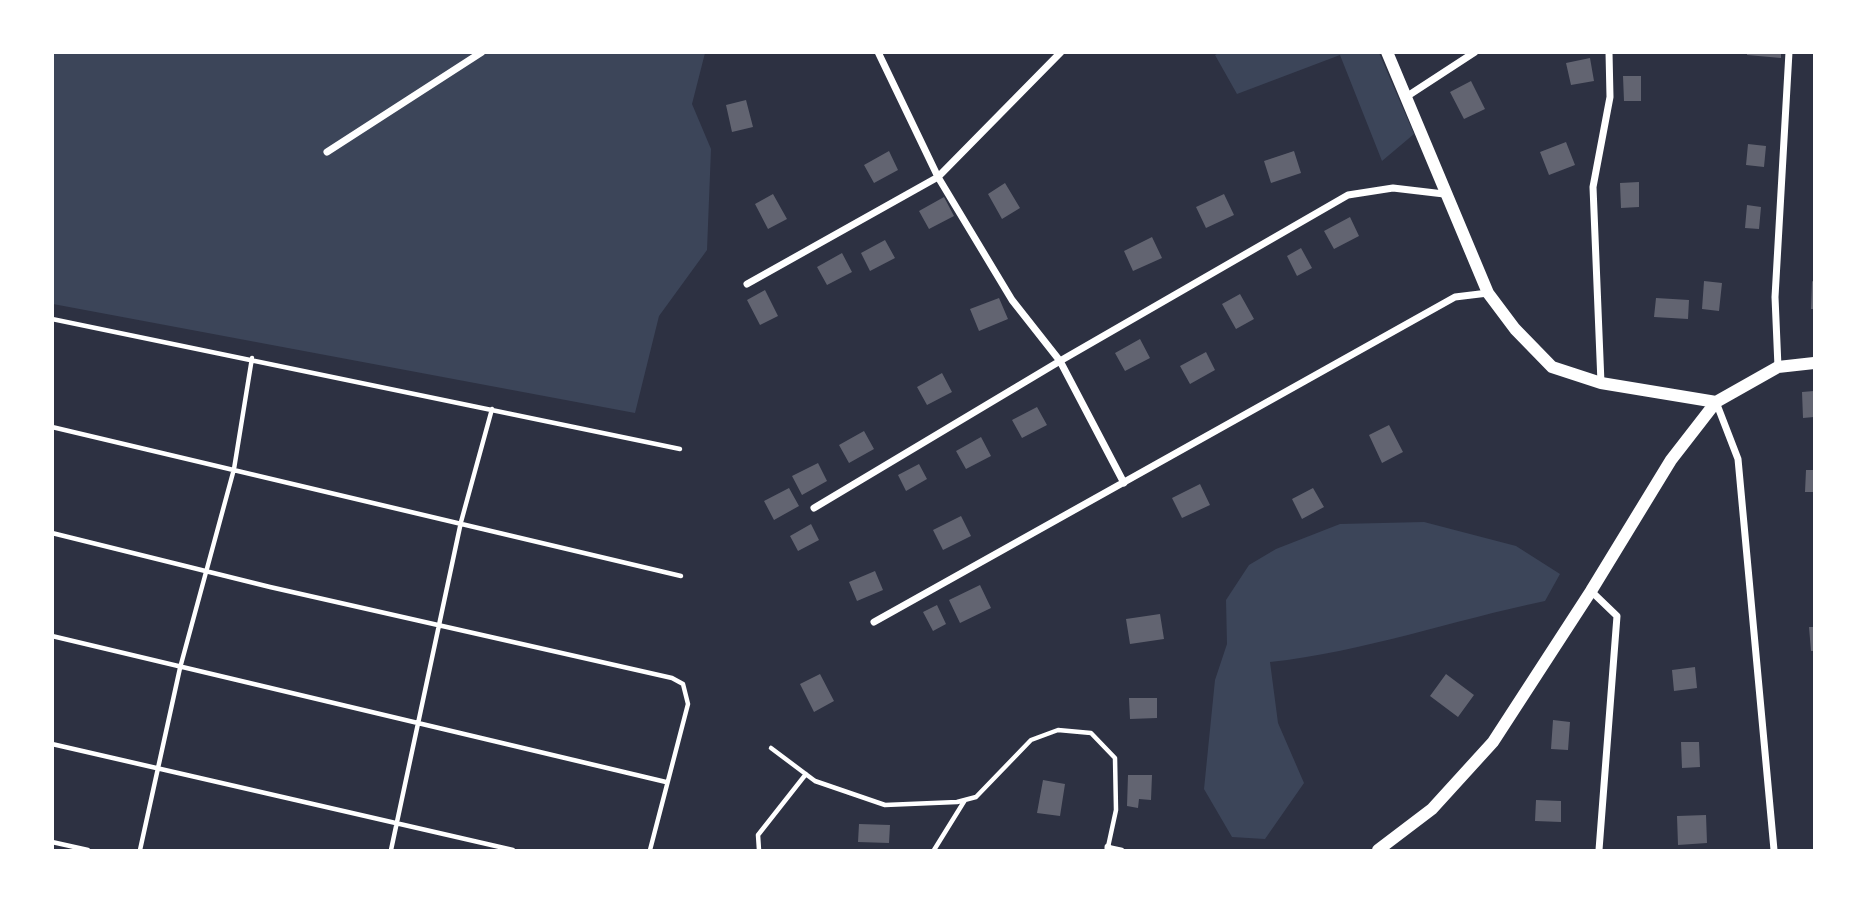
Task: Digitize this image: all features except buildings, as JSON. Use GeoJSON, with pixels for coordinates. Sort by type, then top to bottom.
{"type":"FeatureCollection","features":[{"type":"Feature","properties":{"kind":"street"},"geometry":{"type":"LineString","coordinates":[[327,152],[482,52]]}},
{"type":"Feature","properties":{"kind":"street"},"geometry":{"type":"LineString","coordinates":[[878,52],[938,177],[1012,300],[1060,360],[1124,483]]}},
{"type":"Feature","properties":{"kind":"street"},"geometry":{"type":"LineString","coordinates":[[747,284],[938,177],[1061,52]]}},
{"type":"Feature","properties":{"kind":"street"},"geometry":{"type":"LineString","coordinates":[[1387,52],[1444,194],[1488,293],[1515,329],[1552,367],[1601,383],[1716,402]]}},
{"type":"Feature","properties":{"kind":"street"},"geometry":{"type":"LineString","coordinates":[[1406,97],[1475,52]]}},
{"type":"Feature","properties":{"kind":"street"},"geometry":{"type":"LineString","coordinates":[[1601,383],[1593,187],[1610,97],[1609,52]]}},
{"type":"Feature","properties":{"kind":"street"},"geometry":{"type":"LineString","coordinates":[[1778,367],[1775,297],[1789,52]]}},
{"type":"Feature","properties":{"kind":"street"},"geometry":{"type":"LineString","coordinates":[[814,508],[1060,360],[1348,195],[1393,188],[1444,194]]}},
{"type":"Feature","properties":{"kind":"street"},"geometry":{"type":"LineString","coordinates":[[874,622],[1455,298],[1488,293]]}},
{"type":"Feature","properties":{"kind":"street"},"geometry":{"type":"LineString","coordinates":[[1378,850],[1432,809],[1493,742],[1591,592],[1671,460],[1716,402],[1778,367],[1815,363]]}},
{"type":"Feature","properties":{"kind":"street"},"geometry":{"type":"LineString","coordinates":[[1716,402],[1738,459],[1774,850]]}},
{"type":"Feature","properties":{"kind":"street"},"geometry":{"type":"LineString","coordinates":[[1591,592],[1618,616],[1599,850]]}},
{"type":"Feature","properties":{"kind":"lane"},"geometry":{"type":"LineString","coordinates":[[52,319],[251,358],[680,449]]}},
{"type":"Feature","properties":{"kind":"lane"},"geometry":{"type":"LineString","coordinates":[[140,850],[180,668],[234,469],[251,358]]}},
{"type":"Feature","properties":{"kind":"lane"},"geometry":{"type":"LineString","coordinates":[[391,850],[461,522],[492,409]]}},
{"type":"Feature","properties":{"kind":"lane"},"geometry":{"type":"LineString","coordinates":[[52,427],[681,576]]}},
{"type":"Feature","properties":{"kind":"lane"},"geometry":{"type":"LineString","coordinates":[[52,533],[672,678],[683,684],[688,704],[650,850]]}},
{"type":"Feature","properties":{"kind":"lane"},"geometry":{"type":"LineString","coordinates":[[52,635],[180,668],[666,782]]}},
{"type":"Feature","properties":{"kind":"lane"},"geometry":{"type":"LineString","coordinates":[[771,748],[816,781],[885,805],[976,797],[1031,740],[1058,730],[1091,733],[1115,758],[1116,810],[1108,849],[1122,850]]}},
{"type":"Feature","properties":{"kind":"lane"},"geometry":{"type":"LineString","coordinates":[[52,744],[513,850]]}},
{"type":"Feature","properties":{"kind":"lane"},"geometry":{"type":"LineString","coordinates":[[759,850],[758,835],[806,774]]}},
{"type":"Feature","properties":{"kind":"lane"},"geometry":{"type":"LineString","coordinates":[[934,850],[966,799]]}},
{"type":"Feature","properties":{"kind":"lane"},"geometry":{"type":"LineString","coordinates":[[52,842],[88,850]]}},
{"type":"Feature","properties":{"kind":"shaded area"},"geometry":{"type":"Polygon","coordinates":[[[1220,52],[1379,53],[1414,134],[1382,161],[1340,55],[1237,94],[1215,55],[1220,52]]]}},
{"type":"Feature","properties":{"kind":"shaded area"},"geometry":{"type":"Polygon","coordinates":[[[52,53],[705,53],[692,104],[711,149],[707,250],[659,316],[635,413],[53,304],[52,53]]]}},
{"type":"Feature","properties":{"kind":"shaded area"},"geometry":{"type":"Polygon","coordinates":[[[1424,522],[1516,546],[1560,574],[1545,601],[1339,651],[1270,662],[1278,723],[1304,783],[1265,839],[1232,837],[1204,789],[1215,680],[1227,644],[1226,600],[1249,565],[1276,549],[1340,524],[1424,522]]]}}]}
